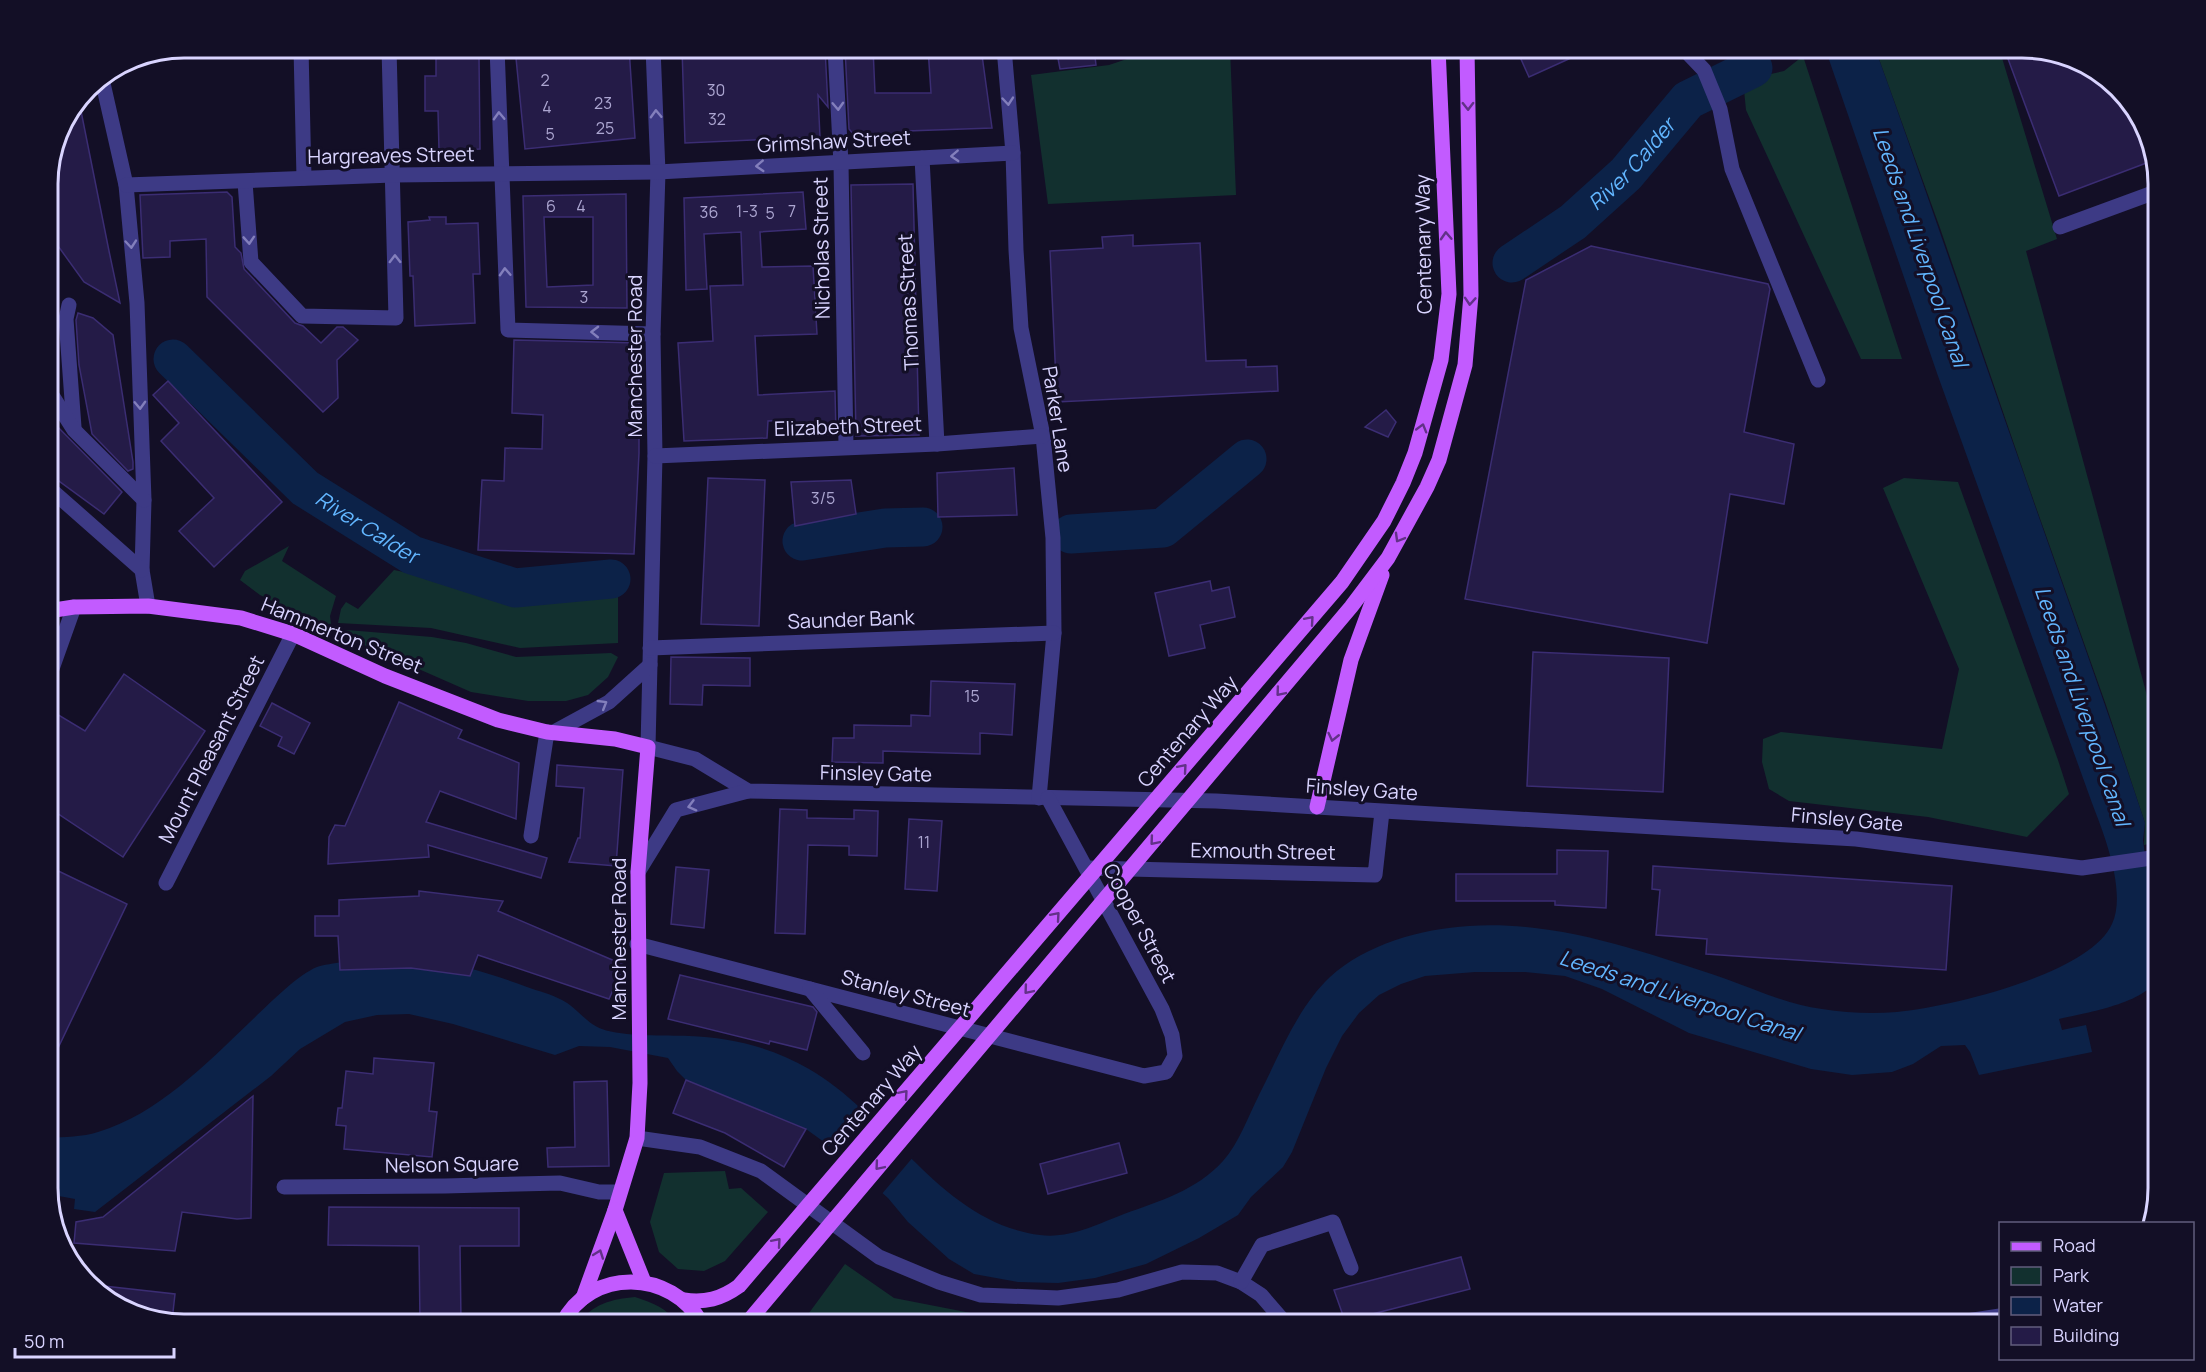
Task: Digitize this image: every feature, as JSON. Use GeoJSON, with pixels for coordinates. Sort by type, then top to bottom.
{"type":"FeatureCollection","features":[{"type":"Feature","properties":{"kind":"main road","name":"Centenary Way"},"geometry":{"type":"LineString","coordinates":[[684,1300],[700,1302],[716,1299],[739,1286],[1342,582],[1384,521],[1415,453],[1441,360],[1449,294],[1438,58]]}},
{"type":"Feature","properties":{"kind":"main road"},"geometry":{"type":"LineString","coordinates":[[754,1314],[1352,607],[1388,558],[1439,460],[1465,365],[1471,295],[1467,58]]}},
{"type":"Feature","properties":{"kind":"main road"},"geometry":{"type":"LineString","coordinates":[[1317,807],[1351,660],[1388,558]]}},
{"type":"Feature","properties":{"kind":"main road","name":"Hammerton Street"},"geometry":{"type":"LineString","coordinates":[[59,610],[148,606],[241,618],[293,634],[385,676],[498,720],[550,732],[615,739],[648,747]]}},
{"type":"Feature","properties":{"kind":"main road","name":"Manchester Road"},"geometry":{"type":"LineString","coordinates":[[583,1298],[615,1210],[637,1138],[640,1083],[638,872],[648,747]]}},
{"type":"Feature","properties":{"kind":"main road"},"geometry":{"type":"LineString","coordinates":[[615,1210],[644,1282]]}},
{"type":"Feature","properties":{"kind":"main road","name":"Manchester Road"},"geometry":{"type":"LineString","coordinates":[[567,1314],[583,1298],[607,1285],[644,1282],[670,1291],[684,1300],[694,1314]]}},
{"type":"Feature","properties":{"kind":"street"},"geometry":{"type":"LineString","coordinates":[[301,58],[304,178]]}},
{"type":"Feature","properties":{"kind":"street"},"geometry":{"type":"LineString","coordinates":[[245,182],[251,262],[302,316],[396,318],[390,58]]}},
{"type":"Feature","properties":{"kind":"street"},"geometry":{"type":"LineString","coordinates":[[497,58],[508,330],[653,334]]}},
{"type":"Feature","properties":{"kind":"street","name":"Manchester Road"},"geometry":{"type":"LineString","coordinates":[[648,747],[655,456],[653,334],[658,172],[653,58]]}},
{"type":"Feature","properties":{"kind":"street","name":"Nicholas Street"},"geometry":{"type":"LineString","coordinates":[[836,58],[841,164],[846,446]]}},
{"type":"Feature","properties":{"kind":"street","name":"Parker Lane"},"geometry":{"type":"LineString","coordinates":[[1005,58],[1013,153],[1021,328],[1043,436],[1053,538],[1054,633],[1043,798]]}},
{"type":"Feature","properties":{"kind":"street"},"geometry":{"type":"LineString","coordinates":[[1693,58],[1704,70],[1720,109],[1732,169],[1818,380]]}},
{"type":"Feature","properties":{"kind":"street"},"geometry":{"type":"LineString","coordinates":[[104,87],[126,185],[137,303],[144,500],[142,570],[148,606]]}},
{"type":"Feature","properties":{"kind":"street","name":"Grimshaw Street"},"geometry":{"type":"LineString","coordinates":[[658,172],[1013,153]]}},
{"type":"Feature","properties":{"kind":"street","name":"Thomas Street"},"geometry":{"type":"LineString","coordinates":[[922,158],[936,444]]}},
{"type":"Feature","properties":{"kind":"street","name":"Hargreaves Street"},"geometry":{"type":"LineString","coordinates":[[126,185],[393,175],[658,172]]}},
{"type":"Feature","properties":{"kind":"street"},"geometry":{"type":"LineString","coordinates":[[2060,227],[2147,196]]}},
{"type":"Feature","properties":{"kind":"street"},"geometry":{"type":"LineString","coordinates":[[69,305],[66,319],[74,430]]}},
{"type":"Feature","properties":{"kind":"street"},"geometry":{"type":"LineString","coordinates":[[59,406],[74,430],[144,500]]}},
{"type":"Feature","properties":{"kind":"street","name":"Elizabeth Street"},"geometry":{"type":"LineString","coordinates":[[655,456],[846,446],[936,444],[1043,436]]}},
{"type":"Feature","properties":{"kind":"street"},"geometry":{"type":"LineString","coordinates":[[59,497],[142,570]]}},
{"type":"Feature","properties":{"kind":"street"},"geometry":{"type":"LineString","coordinates":[[59,650],[74,608]]}},
{"type":"Feature","properties":{"kind":"street","name":"Saunder Bank"},"geometry":{"type":"LineString","coordinates":[[650,648],[1054,633]]}},
{"type":"Feature","properties":{"kind":"street","name":"Mount Pleasant Street"},"geometry":{"type":"LineString","coordinates":[[166,883],[293,634]]}},
{"type":"Feature","properties":{"kind":"street"},"geometry":{"type":"LineString","coordinates":[[531,836],[550,732],[609,702],[650,665]]}},
{"type":"Feature","properties":{"kind":"street","name":"Finsley Gate"},"geometry":{"type":"LineString","coordinates":[[648,747],[695,759],[748,791],[1215,801],[1856,839],[2082,868],[2148,858]]}},
{"type":"Feature","properties":{"kind":"street"},"geometry":{"type":"LineString","coordinates":[[638,872],[676,810],[748,791]]}},
{"type":"Feature","properties":{"kind":"street","name":"Cooper Street"},"geometry":{"type":"LineString","coordinates":[[1043,798],[1086,868],[1162,1009],[1172,1035],[1175,1056],[1166,1072]]}},
{"type":"Feature","properties":{"kind":"street","name":"Exmouth Street"},"geometry":{"type":"LineString","coordinates":[[1086,868],[1375,875],[1382,812]]}},
{"type":"Feature","properties":{"kind":"street","name":"Stanley Street"},"geometry":{"type":"LineString","coordinates":[[637,944],[1144,1076],[1166,1072]]}},
{"type":"Feature","properties":{"kind":"street"},"geometry":{"type":"LineString","coordinates":[[810,989],[862,1053]]}},
{"type":"Feature","properties":{"kind":"street"},"geometry":{"type":"LineString","coordinates":[[637,1138],[700,1147],[761,1171],[879,1257],[939,1282],[981,1295],[1058,1298],[1118,1290],[1182,1272],[1217,1273],[1241,1282],[1261,1295],[1277,1314]]}},
{"type":"Feature","properties":{"kind":"street","name":"Nelson Square"},"geometry":{"type":"LineString","coordinates":[[284,1187],[560,1183],[599,1192],[620,1192]]}},
{"type":"Feature","properties":{"kind":"street"},"geometry":{"type":"LineString","coordinates":[[1241,1282],[1262,1245],[1333,1222],[1351,1268]]}},
{"type":"Feature","properties":{"kind":"green space"},"geometry":{"type":"Polygon","coordinates":[[[1130,58],[1230,58],[1236,195],[1048,204],[1031,75],[1109,65],[1130,58]]]}},
{"type":"Feature","properties":{"kind":"green space"},"geometry":{"type":"Polygon","coordinates":[[[1731,58],[1749,58],[1737,63],[1731,58]]]}},
{"type":"Feature","properties":{"kind":"green space"},"geometry":{"type":"Polygon","coordinates":[[[1804,58],[1902,359],[1861,359],[1746,110],[1743,80],[1784,71],[1804,58]]]}},
{"type":"Feature","properties":{"kind":"green space"},"geometry":{"type":"Polygon","coordinates":[[[1879,58],[2002,58],[2057,239],[2026,251],[2148,697],[2148,844],[2144,845],[2145,823],[2106,705],[1879,58]]]}},
{"type":"Feature","properties":{"kind":"green space"},"geometry":{"type":"Polygon","coordinates":[[[1904,478],[1958,482],[2058,760],[2069,794],[2027,837],[1928,817],[1789,801],[1769,789],[1762,762],[1763,739],[1781,732],[1942,749],[1959,669],[1883,488],[1904,478]]]}},
{"type":"Feature","properties":{"kind":"green space"},"geometry":{"type":"Polygon","coordinates":[[[289,546],[282,561],[336,596],[330,616],[331,624],[328,627],[260,595],[240,580],[245,571],[289,546]]]}},
{"type":"Feature","properties":{"kind":"green space"},"geometry":{"type":"Polygon","coordinates":[[[394,570],[508,594],[618,597],[618,643],[520,648],[431,628],[338,623],[341,609],[346,602],[358,609],[394,570]]]}},
{"type":"Feature","properties":{"kind":"green space"},"geometry":{"type":"Polygon","coordinates":[[[347,630],[432,637],[466,643],[516,657],[611,653],[618,657],[608,677],[588,695],[566,701],[528,701],[471,692],[339,634],[347,630]]]}},
{"type":"Feature","properties":{"kind":"green space"},"geometry":{"type":"Polygon","coordinates":[[[725,1171],[729,1189],[741,1188],[768,1212],[725,1261],[704,1271],[678,1269],[659,1252],[650,1222],[664,1173],[725,1171]]]}},
{"type":"Feature","properties":{"kind":"green space"},"geometry":{"type":"Polygon","coordinates":[[[845,1264],[894,1298],[976,1314],[809,1314],[845,1264]]]}},
{"type":"Feature","properties":{"kind":"green space"},"geometry":{"type":"Polygon","coordinates":[[[635,1297],[669,1314],[588,1314],[596,1307],[618,1299],[635,1297]]]}},
{"type":"Feature","properties":{"kind":"water","name":"Leeds and Liverpool Canal"},"geometry":{"type":"Polygon","coordinates":[[[1828,58],[1879,58],[2145,823],[2143,840],[2148,876],[2148,989],[2130,1000],[2059,1019],[2062,1030],[2086,1025],[2092,1052],[1979,1075],[1965,1045],[1941,1046],[1913,1064],[1892,1072],[1852,1075],[1811,1069],[1689,1033],[1602,989],[1565,976],[1525,972],[1475,972],[1425,976],[1379,995],[1359,1013],[1342,1036],[1326,1068],[1292,1152],[1283,1167],[1251,1197],[1238,1215],[1199,1238],[1146,1264],[1095,1278],[1058,1283],[1018,1282],[974,1274],[949,1259],[908,1222],[888,1198],[806,1129],[686,1080],[668,1058],[610,1047],[579,1046],[555,1055],[453,1024],[409,1014],[377,1015],[345,1022],[300,1049],[271,1076],[95,1212],[74,1209],[75,1199],[59,1196],[59,1137],[92,1134],[120,1124],[141,1113],[198,1071],[300,977],[317,967],[342,962],[408,959],[459,966],[553,996],[567,1003],[597,1027],[611,1032],[736,1041],[781,1055],[809,1069],[838,1089],[866,1113],[918,1165],[973,1210],[1005,1226],[1051,1236],[1083,1230],[1164,1199],[1190,1187],[1213,1171],[1234,1146],[1298,1018],[1318,989],[1344,965],[1377,947],[1413,935],[1451,928],[1502,925],[1567,933],[1664,958],[1797,1004],[1860,1013],[1897,1012],[1949,1003],[2016,985],[2048,972],[2076,958],[2099,942],[2112,924],[2117,896],[2112,863],[2108,846],[1938,376],[1828,58]]]}},
{"type":"Feature","properties":{"kind":"pier"},"geometry":{"type":"Polygon","coordinates":[[[862,1106],[914,1156],[881,1195],[827,1148],[862,1106]]]}},
{"type":"Feature","properties":{"kind":"building"},"geometry":{"type":"Polygon","coordinates":[[[436,58],[479,58],[480,149],[439,150],[438,111],[425,111],[425,76],[436,76],[436,58]]]}},
{"type":"Feature","properties":{"kind":"building"},"geometry":{"type":"Polygon","coordinates":[[[516,58],[630,58],[635,138],[525,149],[516,58]]]}},
{"type":"Feature","properties":{"kind":"building"},"geometry":{"type":"Polygon","coordinates":[[[682,58],[826,58],[828,107],[818,95],[820,137],[685,143],[682,58]]]}},
{"type":"Feature","properties":{"kind":"building"},"geometry":{"type":"Polygon","coordinates":[[[845,58],[873,58],[875,93],[931,93],[929,58],[982,58],[992,128],[907,131],[907,137],[860,142],[849,129],[845,58]]]}},
{"type":"Feature","properties":{"kind":"building"},"geometry":{"type":"Polygon","coordinates":[[[1058,58],[1095,58],[1096,65],[1060,69],[1058,58]]]}},
{"type":"Feature","properties":{"kind":"building"},"geometry":{"type":"Polygon","coordinates":[[[1520,58],[1571,58],[1529,77],[1520,58]]]}},
{"type":"Feature","properties":{"kind":"building"},"geometry":{"type":"Polygon","coordinates":[[[2008,58],[2054,63],[2085,75],[2111,95],[2122,108],[2131,121],[2141,144],[2145,163],[2059,196],[2008,58]]]}},
{"type":"Feature","properties":{"kind":"building"},"geometry":{"type":"Polygon","coordinates":[[[81,112],[120,303],[84,282],[59,247],[61,160],[71,128],[81,112]]]}},
{"type":"Feature","properties":{"kind":"building"},"geometry":{"type":"Polygon","coordinates":[[[913,184],[919,435],[856,436],[851,185],[913,184]]]}},
{"type":"Feature","properties":{"kind":"building"},"geometry":{"type":"Polygon","coordinates":[[[227,192],[232,197],[235,247],[241,253],[244,269],[295,323],[303,326],[321,343],[337,327],[343,327],[358,340],[337,360],[338,398],[323,412],[207,297],[206,239],[170,241],[170,257],[143,258],[140,195],[227,192]]]}},
{"type":"Feature","properties":{"kind":"building"},"geometry":{"type":"Polygon","coordinates":[[[803,192],[806,229],[760,232],[762,267],[813,266],[817,334],[755,336],[758,395],[835,391],[836,434],[788,437],[787,420],[768,421],[767,438],[684,441],[678,343],[713,341],[710,286],[743,285],[741,232],[704,234],[707,289],[686,290],[684,198],[803,192]]]}},
{"type":"Feature","properties":{"kind":"building"},"geometry":{"type":"Polygon","coordinates":[[[626,194],[627,308],[526,307],[523,196],[626,194]],[[544,217],[547,287],[593,285],[593,217],[544,217]]]}},
{"type":"Feature","properties":{"kind":"building"},"geometry":{"type":"Polygon","coordinates":[[[429,217],[446,217],[446,224],[478,223],[480,274],[473,274],[475,323],[415,326],[408,222],[430,220],[429,217]]]}},
{"type":"Feature","properties":{"kind":"building"},"geometry":{"type":"Polygon","coordinates":[[[1133,235],[1133,246],[1200,243],[1206,361],[1246,360],[1246,367],[1277,366],[1278,391],[1057,402],[1050,251],[1103,248],[1102,237],[1133,235]]]}},
{"type":"Feature","properties":{"kind":"building"},"geometry":{"type":"Polygon","coordinates":[[[1591,246],[1768,284],[1770,289],[1744,432],[1794,444],[1784,504],[1730,494],[1707,643],[1465,599],[1526,280],[1591,246]]]}},
{"type":"Feature","properties":{"kind":"building"},"geometry":{"type":"Polygon","coordinates":[[[78,313],[93,318],[113,335],[133,462],[133,469],[128,471],[92,434],[79,365],[76,320],[78,313]]]}},
{"type":"Feature","properties":{"kind":"building"},"geometry":{"type":"Polygon","coordinates":[[[514,340],[639,343],[639,453],[634,554],[478,550],[482,480],[504,481],[505,448],[542,449],[543,415],[512,413],[514,340]]]}},
{"type":"Feature","properties":{"kind":"building"},"geometry":{"type":"Polygon","coordinates":[[[168,381],[282,502],[214,567],[179,531],[214,498],[161,441],[179,423],[153,395],[168,381]]]}},
{"type":"Feature","properties":{"kind":"building"},"geometry":{"type":"Polygon","coordinates":[[[1386,410],[1396,422],[1388,437],[1365,427],[1386,410]]]}},
{"type":"Feature","properties":{"kind":"building"},"geometry":{"type":"Polygon","coordinates":[[[59,428],[122,492],[104,514],[59,481],[59,428]]]}},
{"type":"Feature","properties":{"kind":"building"},"geometry":{"type":"Polygon","coordinates":[[[1014,468],[1017,515],[938,517],[937,473],[1014,468]]]}},
{"type":"Feature","properties":{"kind":"building"},"geometry":{"type":"Polygon","coordinates":[[[708,478],[765,480],[759,626],[701,624],[708,478]]]}},
{"type":"Feature","properties":{"kind":"building"},"geometry":{"type":"Polygon","coordinates":[[[851,480],[856,514],[795,526],[791,482],[851,480]]]}},
{"type":"Feature","properties":{"kind":"building"},"geometry":{"type":"Polygon","coordinates":[[[1210,581],[1212,591],[1229,587],[1235,617],[1200,625],[1205,648],[1169,656],[1155,593],[1210,581]]]}},
{"type":"Feature","properties":{"kind":"building"},"geometry":{"type":"Polygon","coordinates":[[[1533,652],[1669,658],[1663,792],[1527,786],[1533,652]]]}},
{"type":"Feature","properties":{"kind":"building"},"geometry":{"type":"Polygon","coordinates":[[[671,657],[750,658],[750,686],[703,685],[702,705],[670,704],[671,657]]]}},
{"type":"Feature","properties":{"kind":"building"},"geometry":{"type":"Polygon","coordinates":[[[124,674],[205,731],[123,857],[59,814],[59,715],[85,731],[124,674]]]}},
{"type":"Feature","properties":{"kind":"building"},"geometry":{"type":"Polygon","coordinates":[[[931,681],[1015,684],[1012,735],[980,733],[980,754],[883,751],[883,763],[832,762],[833,738],[854,738],[854,725],[911,726],[911,715],[930,716],[931,681]]]}},
{"type":"Feature","properties":{"kind":"building"},"geometry":{"type":"Polygon","coordinates":[[[399,702],[462,730],[458,738],[519,763],[516,819],[440,791],[426,822],[547,858],[541,878],[428,845],[429,857],[328,864],[329,837],[335,825],[345,826],[399,702]]]}},
{"type":"Feature","properties":{"kind":"building"},"geometry":{"type":"Polygon","coordinates":[[[272,703],[310,723],[294,754],[278,746],[282,737],[260,726],[272,703]]]}},
{"type":"Feature","properties":{"kind":"building"},"geometry":{"type":"Polygon","coordinates":[[[557,765],[623,770],[616,866],[569,862],[578,838],[580,838],[584,788],[556,786],[557,765]]]}},
{"type":"Feature","properties":{"kind":"building"},"geometry":{"type":"Polygon","coordinates":[[[780,809],[807,810],[807,818],[854,819],[854,810],[878,811],[877,856],[849,855],[849,846],[808,845],[805,934],[775,933],[780,809]]]}},
{"type":"Feature","properties":{"kind":"building"},"geometry":{"type":"Polygon","coordinates":[[[909,819],[942,821],[937,891],[905,889],[909,819]]]}},
{"type":"Feature","properties":{"kind":"building"},"geometry":{"type":"Polygon","coordinates":[[[1557,850],[1608,851],[1606,908],[1555,905],[1555,901],[1456,901],[1456,874],[1557,874],[1557,850]]]}},
{"type":"Feature","properties":{"kind":"building"},"geometry":{"type":"Polygon","coordinates":[[[1653,866],[1952,886],[1946,970],[1706,954],[1707,939],[1656,935],[1660,890],[1652,889],[1653,866]]]}},
{"type":"Feature","properties":{"kind":"building"},"geometry":{"type":"Polygon","coordinates":[[[676,867],[709,870],[704,928],[671,924],[676,867]]]}},
{"type":"Feature","properties":{"kind":"building"},"geometry":{"type":"Polygon","coordinates":[[[59,871],[127,904],[59,1046],[59,871]]]}},
{"type":"Feature","properties":{"kind":"building"},"geometry":{"type":"Polygon","coordinates":[[[419,891],[503,901],[498,911],[624,965],[609,999],[478,955],[470,976],[411,968],[340,970],[338,936],[315,936],[315,916],[339,916],[339,900],[419,896],[419,891]]]}},
{"type":"Feature","properties":{"kind":"building"},"geometry":{"type":"Polygon","coordinates":[[[680,975],[813,1007],[817,1012],[807,1050],[770,1041],[769,1044],[668,1019],[680,975]]]}},
{"type":"Feature","properties":{"kind":"building"},"geometry":{"type":"Polygon","coordinates":[[[374,1058],[434,1063],[429,1111],[437,1112],[432,1157],[344,1149],[346,1126],[336,1125],[338,1108],[342,1108],[346,1071],[373,1074],[374,1058]]]}},
{"type":"Feature","properties":{"kind":"building"},"geometry":{"type":"Polygon","coordinates":[[[686,1080],[806,1129],[784,1167],[725,1133],[673,1113],[686,1080]]]}},
{"type":"Feature","properties":{"kind":"building"},"geometry":{"type":"Polygon","coordinates":[[[607,1081],[609,1166],[548,1167],[547,1148],[575,1147],[574,1082],[607,1081]]]}},
{"type":"Feature","properties":{"kind":"building"},"geometry":{"type":"Polygon","coordinates":[[[253,1096],[251,1218],[237,1219],[182,1212],[175,1251],[74,1243],[76,1222],[103,1217],[253,1096]]]}},
{"type":"Feature","properties":{"kind":"building"},"geometry":{"type":"Polygon","coordinates":[[[1119,1143],[1127,1173],[1048,1194],[1040,1164],[1119,1143]]]}},
{"type":"Feature","properties":{"kind":"building"},"geometry":{"type":"Polygon","coordinates":[[[329,1207],[519,1208],[519,1246],[460,1246],[461,1314],[420,1314],[419,1246],[328,1245],[329,1207]]]}},
{"type":"Feature","properties":{"kind":"building"},"geometry":{"type":"Polygon","coordinates":[[[1461,1257],[1470,1289],[1372,1314],[1343,1314],[1334,1290],[1461,1257]]]}},
{"type":"Feature","properties":{"kind":"building"},"geometry":{"type":"Polygon","coordinates":[[[106,1286],[175,1294],[173,1313],[136,1304],[106,1286]]]}},
{"type":"Feature","properties":{"kind":"waterway","name":"River Calder"},"geometry":{"type":"LineString","coordinates":[[1512,263],[1573,222],[1626,174],[1688,100],[1753,68]]}},
{"type":"Feature","properties":{"kind":"waterway","name":"River Calder"},"geometry":{"type":"LineString","coordinates":[[173,359],[305,488],[412,555],[515,588],[611,579]]}},
{"type":"Feature","properties":{"kind":"waterway","name":"River Calder"},"geometry":{"type":"LineString","coordinates":[[1071,534],[1163,528],[1247,459]]}},
{"type":"Feature","properties":{"kind":"waterway","name":"River Calder"},"geometry":{"type":"LineString","coordinates":[[802,541],[885,528],[923,527]]}}]}
